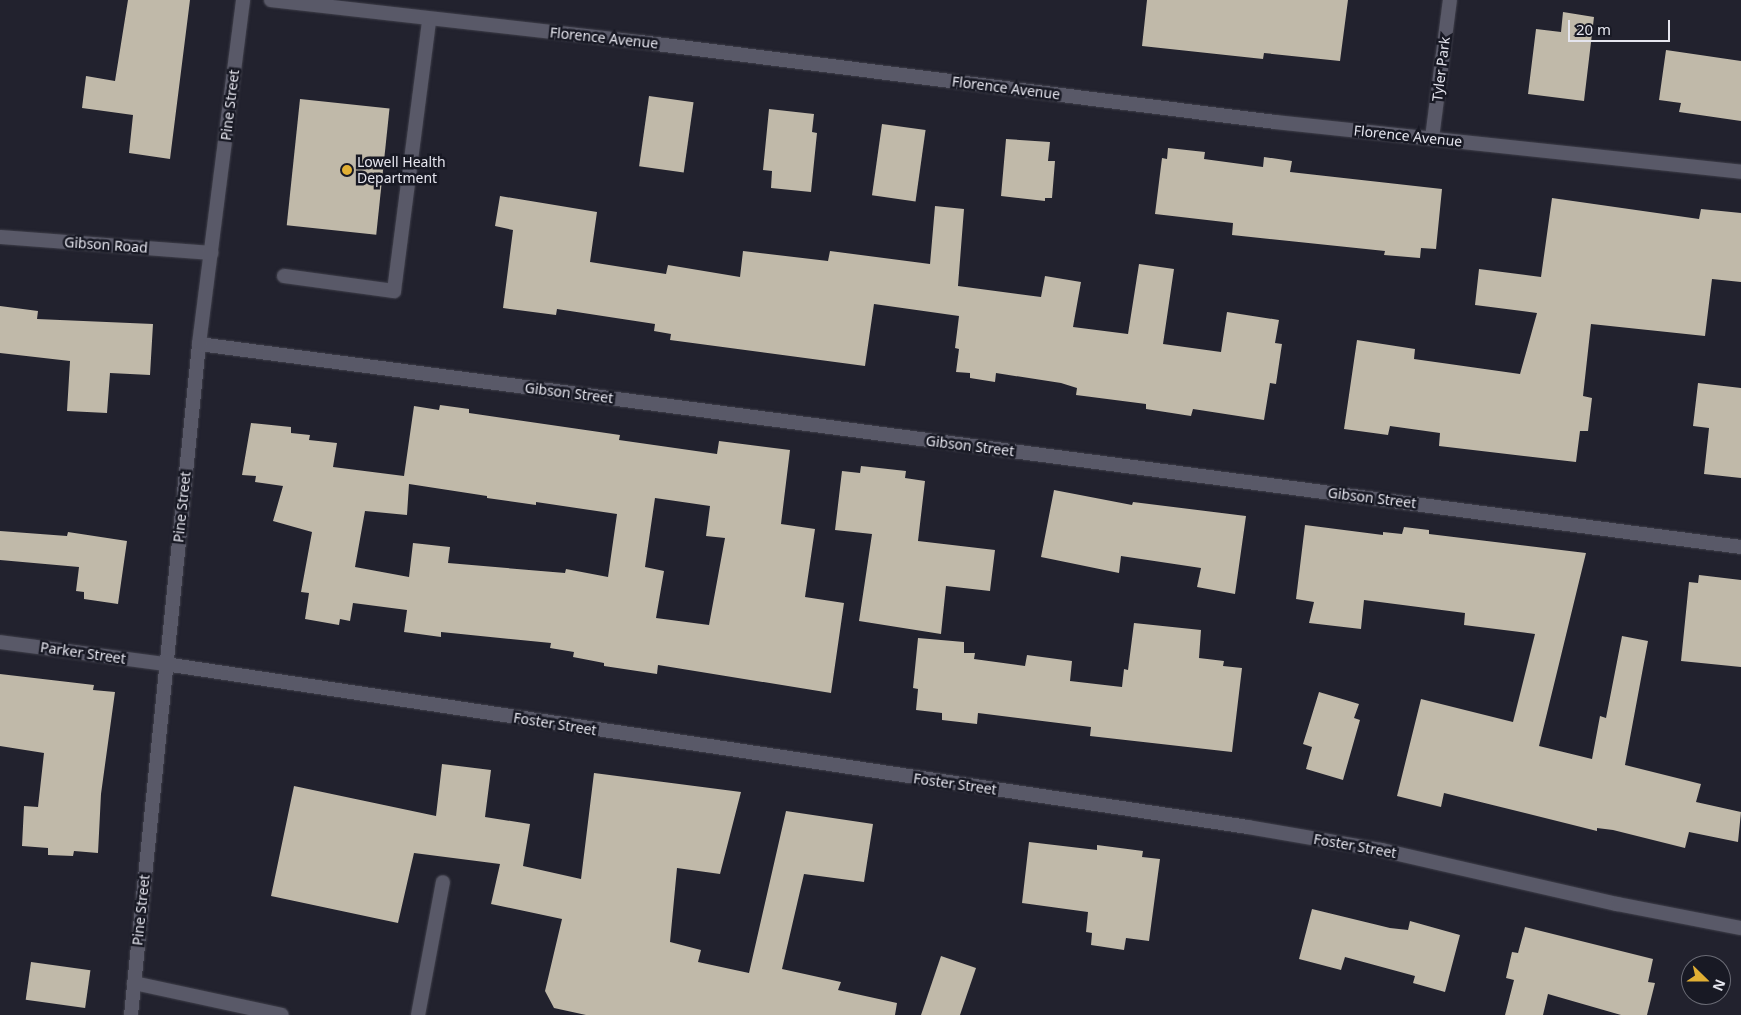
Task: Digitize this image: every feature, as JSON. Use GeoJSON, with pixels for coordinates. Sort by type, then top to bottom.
{"type":"FeatureCollection","features":[{"type":"Feature","properties":{"kind":"street","name":"Pine Street"},"geometry":{"type":"LineString","coordinates":[[131,1015],[165,664],[199,344],[243,0]]}},
{"type":"Feature","properties":{"kind":"street","name":"Florence Avenue"},"geometry":{"type":"LineString","coordinates":[[271,0],[429,20],[641,42],[1275,122],[1741,172]]}},
{"type":"Feature","properties":{"kind":"street","name":"Tyler Park"},"geometry":{"type":"LineString","coordinates":[[1432,138],[1450,0]]}},
{"type":"Feature","properties":{"kind":"street"},"geometry":{"type":"LineString","coordinates":[[284,276],[394,290],[429,20]]}},
{"type":"Feature","properties":{"kind":"street","name":"Gibson Road"},"geometry":{"type":"LineString","coordinates":[[0,238],[211,253]]}},
{"type":"Feature","properties":{"kind":"street","name":"Gibson Street"},"geometry":{"type":"LineString","coordinates":[[199,344],[1741,547]]}},
{"type":"Feature","properties":{"kind":"street","name":"Parker Street"},"geometry":{"type":"LineString","coordinates":[[0,642],[165,664]]}},
{"type":"Feature","properties":{"kind":"street","name":"Foster Street"},"geometry":{"type":"LineString","coordinates":[[165,664],[1257,829],[1381,850],[1617,904],[1741,928]]}},
{"type":"Feature","properties":{"kind":"street"},"geometry":{"type":"LineString","coordinates":[[418,1015],[443,882]]}},
{"type":"Feature","properties":{"kind":"street"},"geometry":{"type":"LineString","coordinates":[[134,983],[282,1015]]}},
{"type":"Feature","properties":{"kind":"building"},"geometry":{"type":"Polygon","coordinates":[[[128,0],[190,0],[170,159],[129,153],[133,115],[82,108],[86,76],[115,81],[128,0]]]}},
{"type":"Feature","properties":{"kind":"building"},"geometry":{"type":"Polygon","coordinates":[[[1147,0],[1348,0],[1340,61],[1264,53],[1263,59],[1142,46],[1147,0]]]}},
{"type":"Feature","properties":{"kind":"building"},"geometry":{"type":"Polygon","coordinates":[[[1563,12],[1594,17],[1584,101],[1528,94],[1536,29],[1561,32],[1563,12]]]}},
{"type":"Feature","properties":{"kind":"building"},"geometry":{"type":"Polygon","coordinates":[[[1666,50],[1741,61],[1741,121],[1679,112],[1681,103],[1659,100],[1666,50]]]}},
{"type":"Feature","properties":{"kind":"building"},"geometry":{"type":"Polygon","coordinates":[[[649,96],[694,102],[684,173],[639,166],[649,96]]]}},
{"type":"Feature","properties":{"kind":"building"},"geometry":{"type":"Polygon","coordinates":[[[300,99],[390,108],[376,235],[287,225],[300,99]]]}},
{"type":"Feature","properties":{"kind":"building"},"geometry":{"type":"Polygon","coordinates":[[[769,109],[814,114],[812,132],[817,133],[811,192],[771,188],[772,171],[763,170],[769,109]]]}},
{"type":"Feature","properties":{"kind":"building"},"geometry":{"type":"Polygon","coordinates":[[[882,124],[926,130],[916,201],[872,195],[882,124]]]}},
{"type":"Feature","properties":{"kind":"building"},"geometry":{"type":"Polygon","coordinates":[[[1006,139],[1050,142],[1048,161],[1055,161],[1052,198],[1045,198],[1045,201],[1001,196],[1006,139]]]}},
{"type":"Feature","properties":{"kind":"building"},"geometry":{"type":"Polygon","coordinates":[[[1168,148],[1205,152],[1204,159],[1263,167],[1264,157],[1292,161],[1290,172],[1442,189],[1436,249],[1421,248],[1420,258],[1384,255],[1385,251],[1232,235],[1233,223],[1155,214],[1162,158],[1167,159],[1168,148]]]}},
{"type":"Feature","properties":{"kind":"building"},"geometry":{"type":"Polygon","coordinates":[[[500,196],[597,212],[590,262],[666,274],[668,265],[740,277],[743,251],[828,261],[830,251],[930,264],[935,206],[964,209],[958,286],[1041,297],[1045,276],[1081,282],[1073,327],[1128,334],[1139,264],[1174,269],[1163,344],[1221,352],[1227,312],[1279,320],[1275,343],[1282,344],[1276,384],[1270,383],[1264,420],[1193,409],[1191,416],[1146,409],[1146,404],[1076,395],[1077,388],[1061,383],[996,373],[995,382],[970,378],[970,373],[956,372],[959,349],[955,348],[959,316],[874,304],[865,366],[670,340],[671,334],[654,331],[655,324],[557,309],[556,315],[503,308],[513,230],[495,226],[500,196]]]}},
{"type":"Feature","properties":{"kind":"building"},"geometry":{"type":"Polygon","coordinates":[[[1552,198],[1699,219],[1701,209],[1741,213],[1741,282],[1712,279],[1705,336],[1591,324],[1583,396],[1592,398],[1588,431],[1580,431],[1576,462],[1439,446],[1440,433],[1390,426],[1388,435],[1344,429],[1357,340],[1415,349],[1414,359],[1520,374],[1537,313],[1475,305],[1479,269],[1541,277],[1552,198]]]}},
{"type":"Feature","properties":{"kind":"building"},"geometry":{"type":"Polygon","coordinates":[[[0,306],[38,311],[37,319],[153,324],[150,375],[110,373],[107,413],[67,411],[70,361],[0,353],[0,306]]]}},
{"type":"Feature","properties":{"kind":"building"},"geometry":{"type":"Polygon","coordinates":[[[1698,383],[1741,388],[1741,478],[1704,474],[1709,428],[1693,426],[1698,383]]]}},
{"type":"Feature","properties":{"kind":"building"},"geometry":{"type":"Polygon","coordinates":[[[440,405],[469,409],[469,413],[620,435],[619,440],[717,454],[719,441],[790,450],[781,524],[815,529],[805,597],[844,603],[831,693],[658,665],[657,674],[604,666],[604,663],[573,657],[574,652],[550,648],[551,643],[441,632],[441,637],[404,632],[407,610],[353,603],[350,621],[340,619],[339,625],[305,619],[309,593],[301,592],[312,532],[273,521],[283,486],[255,482],[256,476],[242,475],[251,423],[291,427],[291,433],[310,435],[309,440],[337,443],[333,467],[404,476],[414,406],[439,410],[440,405]],[[409,484],[407,515],[365,511],[355,567],[409,577],[413,543],[450,547],[448,563],[565,573],[566,569],[608,577],[617,514],[536,502],[536,505],[487,498],[487,496],[409,484]],[[655,498],[645,567],[664,571],[656,618],[709,625],[725,538],[706,536],[710,506],[655,498]]]}},
{"type":"Feature","properties":{"kind":"building"},"geometry":{"type":"Polygon","coordinates":[[[861,466],[906,471],[905,478],[925,481],[918,541],[995,550],[990,591],[946,586],[941,634],[859,621],[872,534],[835,530],[842,471],[860,473],[861,466]]]}},
{"type":"Feature","properties":{"kind":"building"},"geometry":{"type":"Polygon","coordinates":[[[1054,490],[1132,505],[1133,502],[1246,516],[1235,594],[1197,587],[1201,568],[1121,556],[1119,573],[1041,557],[1054,490]]]}},
{"type":"Feature","properties":{"kind":"building"},"geometry":{"type":"Polygon","coordinates":[[[1305,525],[1383,535],[1383,532],[1402,534],[1404,527],[1429,530],[1429,534],[1586,553],[1539,746],[1592,759],[1600,716],[1606,718],[1622,636],[1648,641],[1625,765],[1701,784],[1696,802],[1741,812],[1738,842],[1689,832],[1685,848],[1613,830],[1597,828],[1597,831],[1444,793],[1441,807],[1397,796],[1421,699],[1513,722],[1535,634],[1464,625],[1465,613],[1364,600],[1361,629],[1309,623],[1314,602],[1296,599],[1305,525]]]}},
{"type":"Feature","properties":{"kind":"building"},"geometry":{"type":"Polygon","coordinates":[[[0,531],[67,536],[68,532],[127,541],[118,604],[84,599],[84,592],[76,591],[79,567],[0,560],[0,531]]]}},
{"type":"Feature","properties":{"kind":"building"},"geometry":{"type":"Polygon","coordinates":[[[1699,575],[1741,580],[1741,667],[1681,661],[1689,582],[1698,583],[1699,575]]]}},
{"type":"Feature","properties":{"kind":"building"},"geometry":{"type":"Polygon","coordinates":[[[1134,623],[1201,630],[1199,658],[1224,661],[1223,666],[1242,668],[1232,752],[1090,736],[1091,727],[978,713],[977,724],[942,720],[942,713],[916,710],[918,689],[913,688],[918,638],[964,642],[964,653],[975,653],[974,659],[1025,666],[1027,655],[1072,661],[1070,681],[1122,687],[1124,669],[1128,670],[1134,623]]]}},
{"type":"Feature","properties":{"kind":"building"},"geometry":{"type":"Polygon","coordinates":[[[0,674],[94,685],[93,690],[115,692],[101,794],[98,853],[74,851],[73,856],[48,855],[48,848],[22,846],[24,806],[38,807],[44,753],[0,746],[0,674]]]}},
{"type":"Feature","properties":{"kind":"building"},"geometry":{"type":"Polygon","coordinates":[[[1319,692],[1359,704],[1354,718],[1360,720],[1343,780],[1306,769],[1312,747],[1303,744],[1319,692]]]}},
{"type":"Feature","properties":{"kind":"building"},"geometry":{"type":"Polygon","coordinates":[[[442,764],[491,770],[485,817],[530,824],[523,866],[581,879],[594,773],[741,792],[720,874],[677,868],[670,942],[701,950],[698,962],[749,973],[786,811],[873,824],[864,882],[804,874],[782,969],[841,982],[838,990],[897,1003],[895,1015],[586,1015],[554,1008],[545,991],[562,919],[491,904],[500,864],[414,853],[398,923],[271,896],[294,786],[436,816],[442,764]]]}},
{"type":"Feature","properties":{"kind":"building"},"geometry":{"type":"Polygon","coordinates":[[[1029,842],[1097,850],[1097,845],[1143,851],[1142,857],[1160,859],[1149,941],[1126,938],[1124,950],[1091,945],[1092,933],[1086,932],[1088,912],[1022,903],[1029,842]]]}},
{"type":"Feature","properties":{"kind":"building"},"geometry":{"type":"Polygon","coordinates":[[[1312,909],[1390,928],[1408,930],[1410,921],[1460,935],[1445,992],[1413,983],[1415,976],[1345,957],[1341,970],[1299,959],[1312,909]]]}},
{"type":"Feature","properties":{"kind":"building"},"geometry":{"type":"Polygon","coordinates":[[[1525,927],[1653,959],[1648,982],[1655,983],[1647,1015],[1621,1015],[1548,994],[1543,1015],[1505,1015],[1514,980],[1506,978],[1512,952],[1518,953],[1525,927]]]}},
{"type":"Feature","properties":{"kind":"building"},"geometry":{"type":"Polygon","coordinates":[[[941,956],[976,968],[960,1015],[921,1015],[941,956]]]}},
{"type":"Feature","properties":{"kind":"building"},"geometry":{"type":"Polygon","coordinates":[[[31,962],[90,970],[85,1008],[26,1000],[31,962]]]}},
{"type":"Feature","properties":{"kind":"place","name":"Lowell Health Department"},"geometry":{"type":"Point","coordinates":[347,170]}}]}
